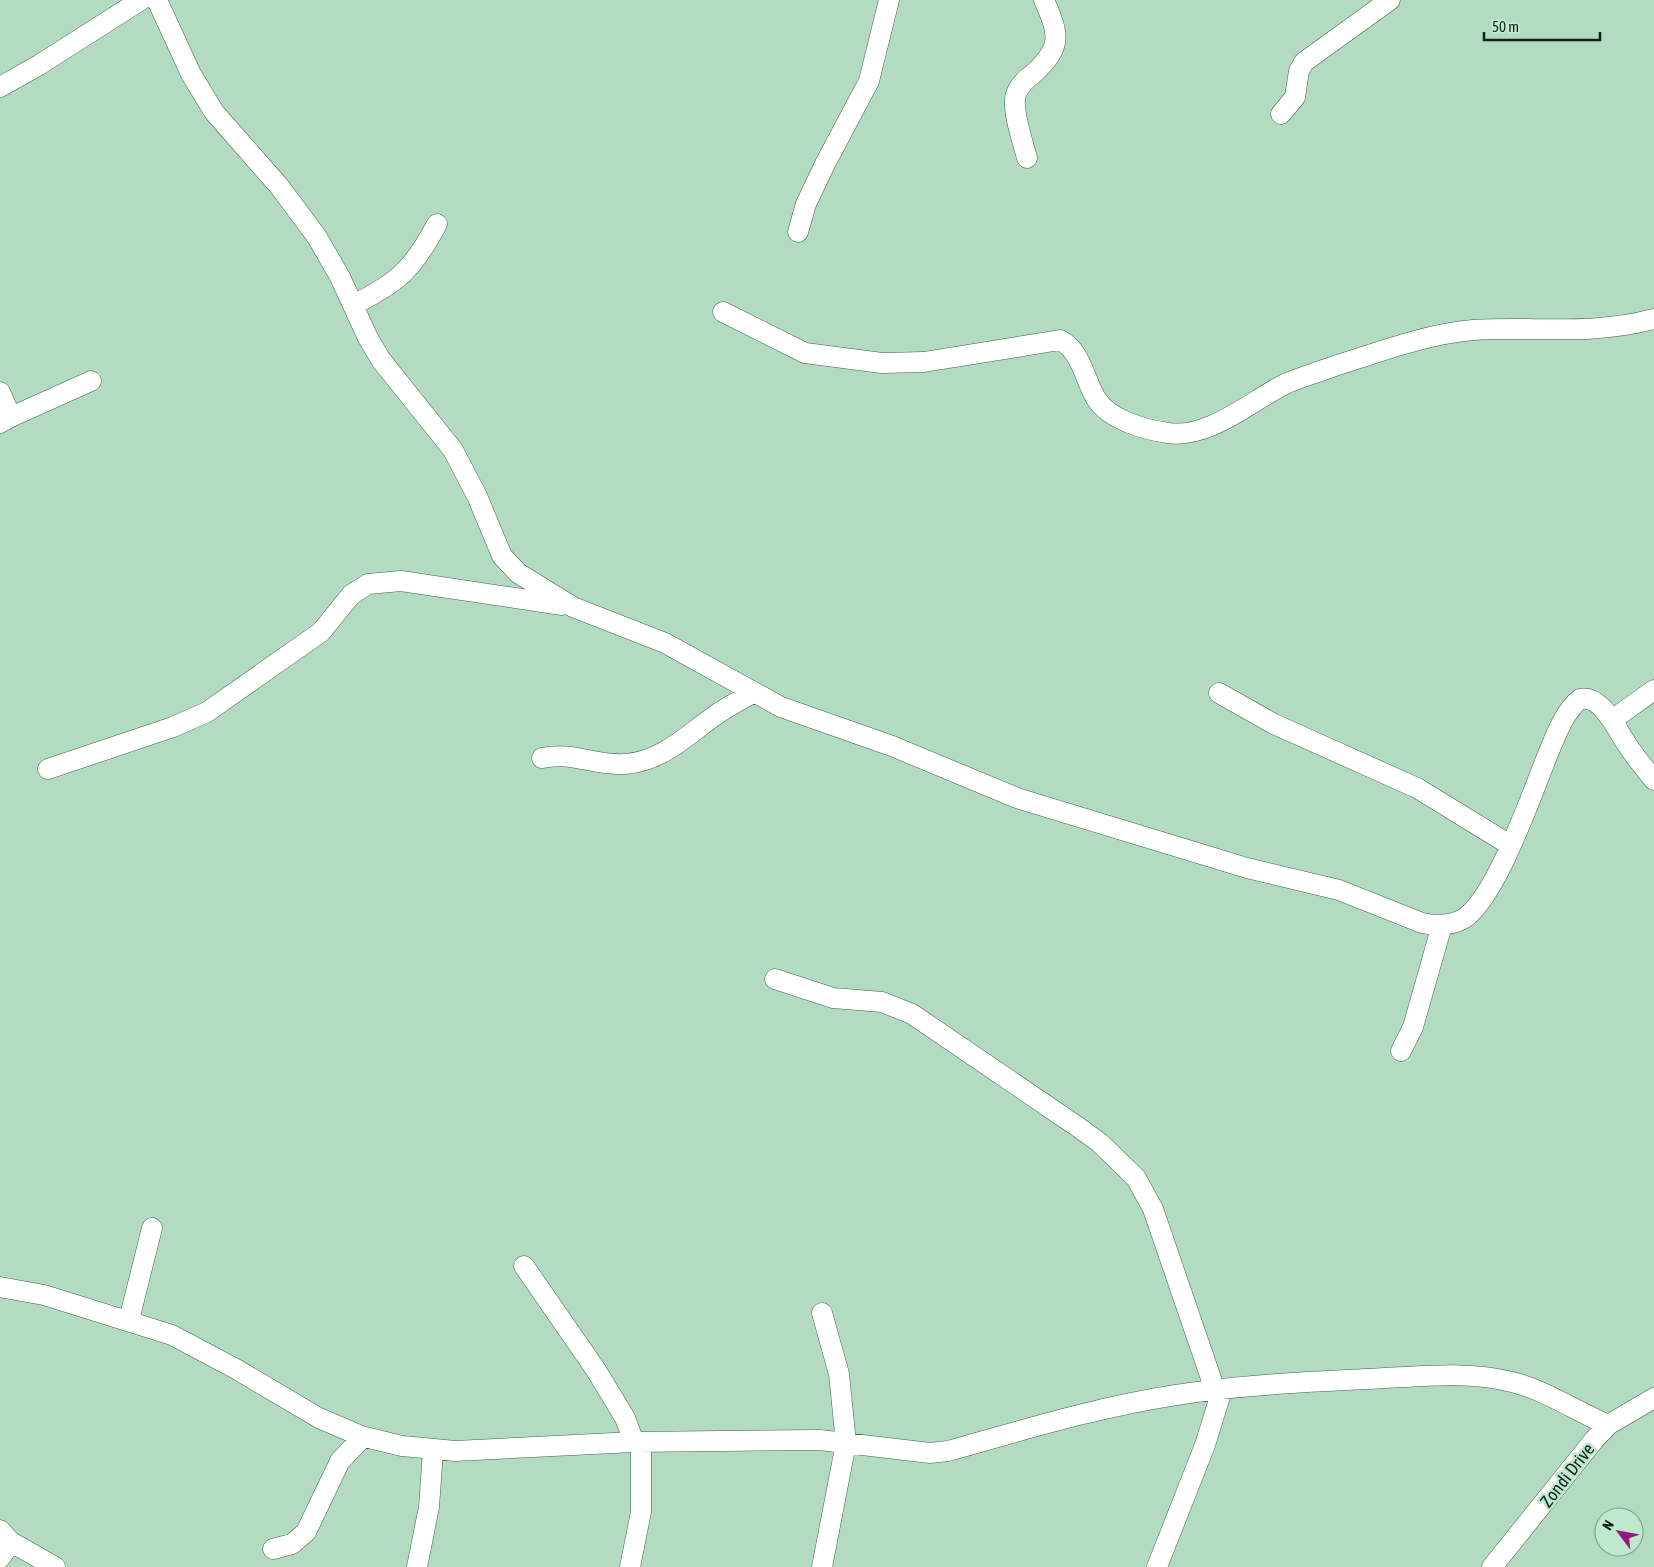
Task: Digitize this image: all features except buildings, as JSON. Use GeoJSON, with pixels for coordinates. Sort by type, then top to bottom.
{"type":"FeatureCollection","features":[{"type":"Feature","properties":{"kind":"street"},"geometry":{"type":"LineString","coordinates":[[0,87],[39,65],[141,0]]}},
{"type":"Feature","properties":{"kind":"street"},"geometry":{"type":"LineString","coordinates":[[157,0],[191,74],[214,112],[301,214],[328,255],[368,338],[381,360],[453,450],[477,496],[495,541],[509,565],[537,586],[574,607],[665,643],[781,707],[892,746],[1018,798],[1247,868],[1339,890],[1422,923],[1442,925],[1461,920],[1480,903],[1498,872],[1557,733],[1574,703],[1583,698],[1592,700],[1612,720],[1626,743],[1654,780]]}},
{"type":"Feature","properties":{"kind":"street"},"geometry":{"type":"LineString","coordinates":[[798,232],[804,209],[825,164],[869,81],[889,0]]}},
{"type":"Feature","properties":{"kind":"street"},"geometry":{"type":"LineString","coordinates":[[1027,158],[1015,99],[1020,86],[1046,60],[1056,44],[1057,33],[1044,0]]}},
{"type":"Feature","properties":{"kind":"street"},"geometry":{"type":"LineString","coordinates":[[1281,114],[1295,97],[1299,71],[1304,62],[1390,0]]}},
{"type":"Feature","properties":{"kind":"street"},"geometry":{"type":"LineString","coordinates":[[353,305],[397,281],[424,248],[437,224]]}},
{"type":"Feature","properties":{"kind":"street"},"geometry":{"type":"LineString","coordinates":[[723,312],[806,354],[882,364],[924,362],[1060,340],[1074,352],[1094,394],[1104,408],[1135,424],[1170,434],[1191,431],[1219,422],[1301,378],[1414,342],[1472,331],[1584,330],[1629,325],[1654,319]]}},
{"type":"Feature","properties":{"kind":"street"},"geometry":{"type":"LineString","coordinates":[[0,392],[5,420],[91,381]]}},
{"type":"Feature","properties":{"kind":"street"},"geometry":{"type":"LineString","coordinates":[[48,768],[173,727],[207,712],[321,632],[351,595],[368,584],[401,580],[574,607]]}},
{"type":"Feature","properties":{"kind":"street"},"geometry":{"type":"LineString","coordinates":[[1612,720],[1654,690]]}},
{"type":"Feature","properties":{"kind":"street"},"geometry":{"type":"LineString","coordinates":[[542,758],[570,755],[612,764],[645,760],[673,748],[720,712],[753,693]]}},
{"type":"Feature","properties":{"kind":"street"},"geometry":{"type":"LineString","coordinates":[[1219,693],[1274,724],[1417,788],[1510,845]]}},
{"type":"Feature","properties":{"kind":"street"},"geometry":{"type":"LineString","coordinates":[[1401,1051],[1413,1027],[1442,925]]}},
{"type":"Feature","properties":{"kind":"street"},"geometry":{"type":"LineString","coordinates":[[775,979],[832,998],[882,1002],[912,1014],[1065,1117],[1115,1157],[1136,1178],[1153,1209],[1218,1390],[1205,1446],[1157,1567]]}},
{"type":"Feature","properties":{"kind":"street"},"geometry":{"type":"LineString","coordinates":[[129,1320],[152,1228]]}},
{"type":"Feature","properties":{"kind":"street"},"geometry":{"type":"LineString","coordinates":[[524,1266],[596,1370],[637,1442],[641,1512],[630,1567]]}},
{"type":"Feature","properties":{"kind":"street"},"geometry":{"type":"LineString","coordinates":[[0,1287],[44,1295],[172,1335],[236,1368],[319,1418],[363,1437],[402,1446],[433,1450],[508,1450],[637,1442],[820,1440],[930,1453],[948,1451],[1110,1407],[1218,1390],[1321,1381],[1432,1375],[1482,1376],[1531,1388],[1608,1425]]}},
{"type":"Feature","properties":{"kind":"street"},"geometry":{"type":"LineString","coordinates":[[822,1313],[839,1374],[846,1443],[822,1567]]}},
{"type":"Feature","properties":{"kind":"street","name":"Zondi Drive"},"geometry":{"type":"LineString","coordinates":[[1492,1567],[1608,1425],[1654,1398]]}},
{"type":"Feature","properties":{"kind":"street"},"geometry":{"type":"LineString","coordinates":[[273,1549],[292,1544],[306,1532],[340,1461],[363,1437]]}},
{"type":"Feature","properties":{"kind":"street"},"geometry":{"type":"LineString","coordinates":[[417,1567],[429,1507],[433,1450]]}},
{"type":"Feature","properties":{"kind":"street"},"geometry":{"type":"LineString","coordinates":[[4,1544],[55,1567]]}}]}
